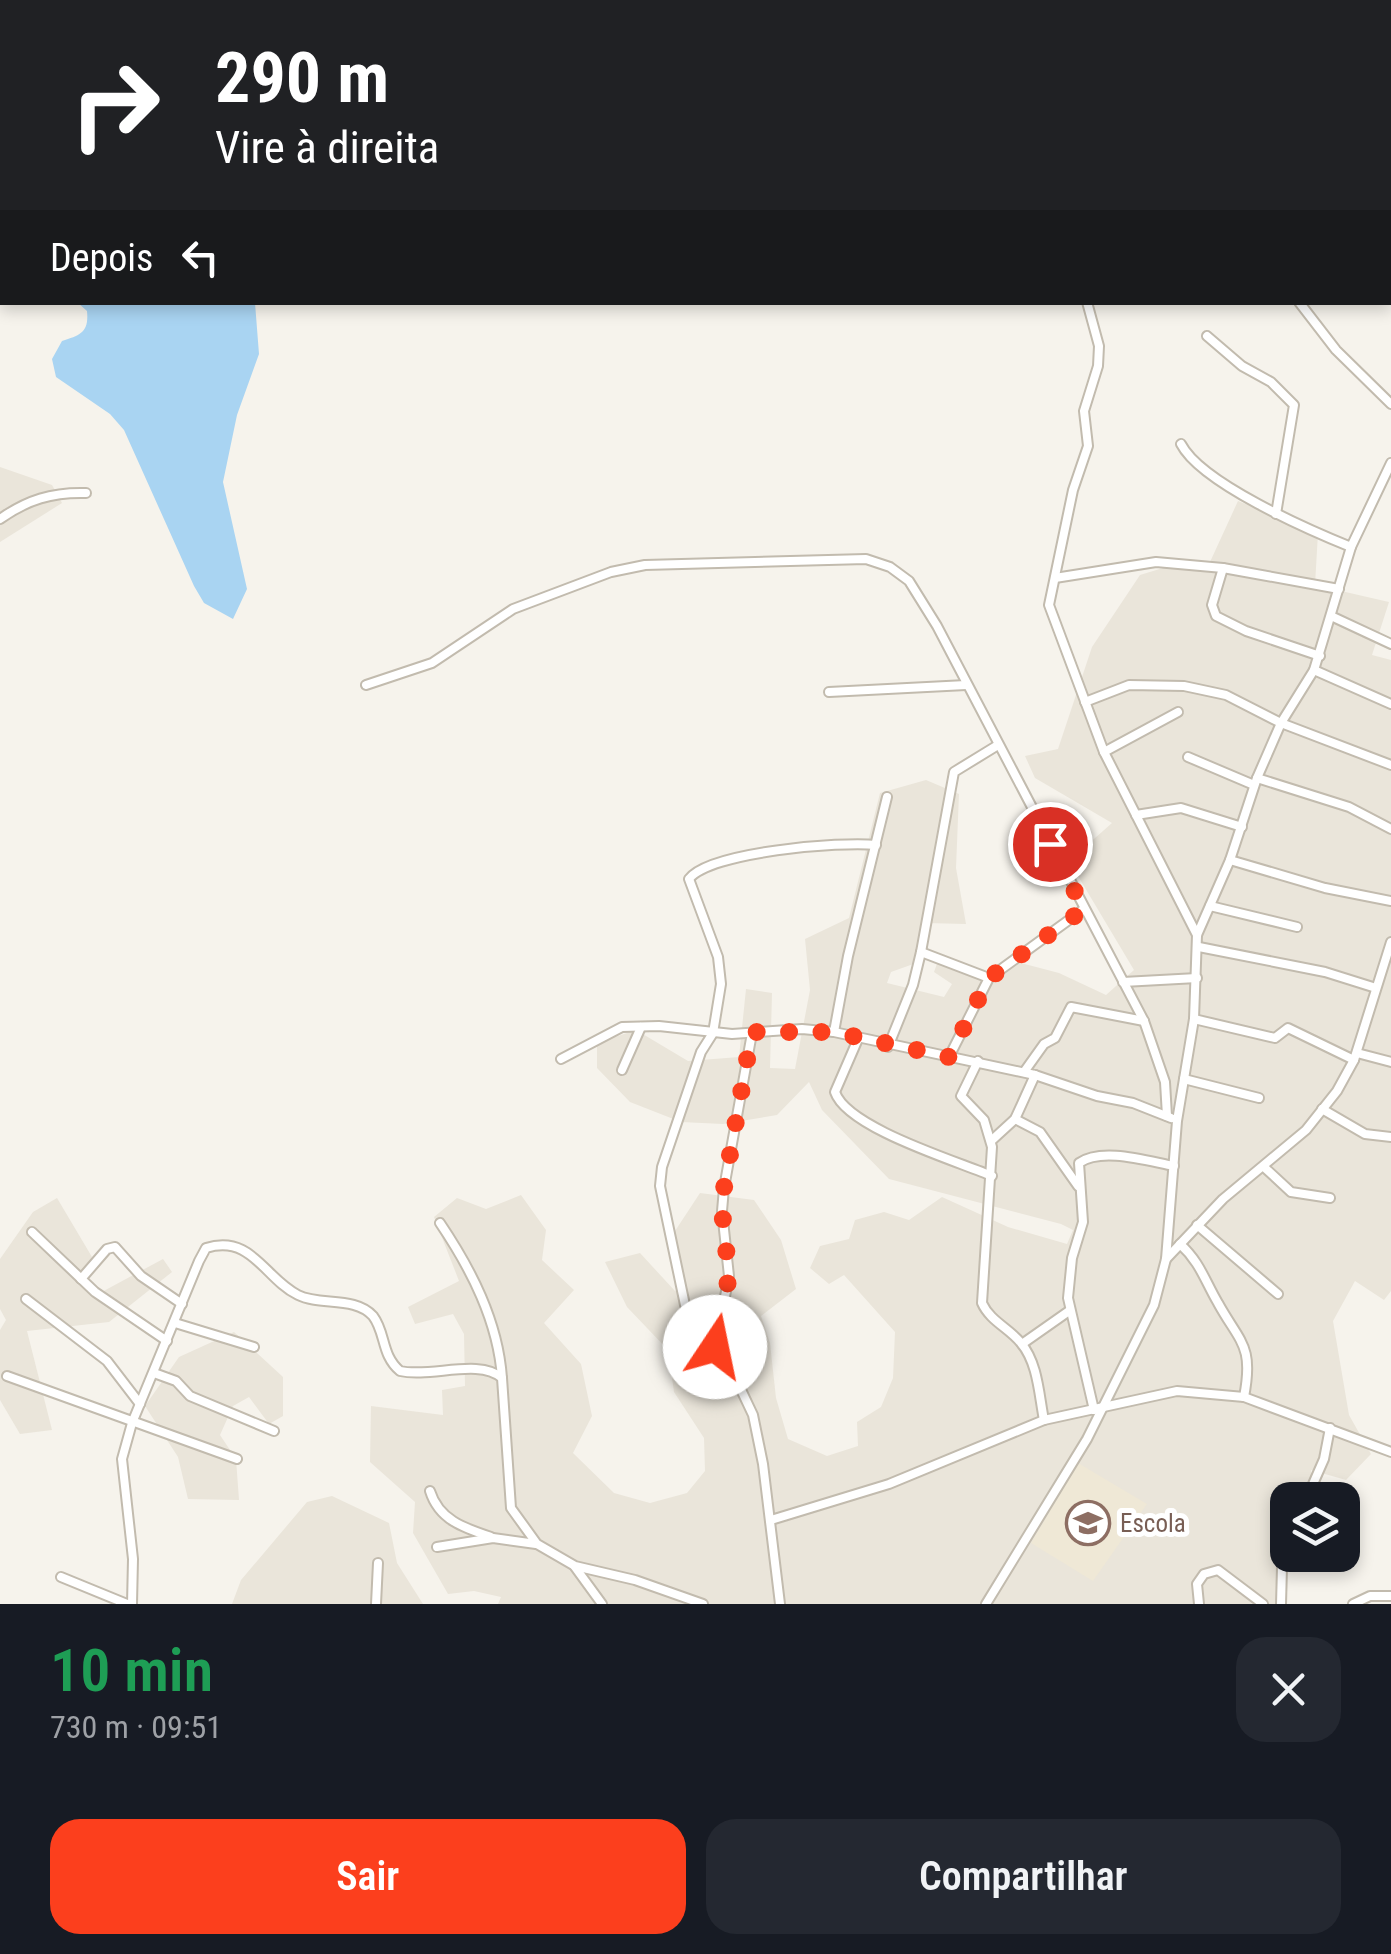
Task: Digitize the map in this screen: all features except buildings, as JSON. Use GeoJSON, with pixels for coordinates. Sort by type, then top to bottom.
{"type":"FeatureCollection","features":[{"type":"Feature","properties":{"kind":"street"},"geometry":{"type":"LineString","coordinates":[[986,1604],[1154,1305],[1166,1259],[1177,1121],[1194,1019],[1199,946],[1196,935],[1104,752],[1049,605],[1073,490],[1088,446],[1084,411],[1100,346],[1087,305]]}},
{"type":"Feature","properties":{"kind":"street"},"geometry":{"type":"LineString","coordinates":[[1301,305],[1336,350],[1391,404]]}},
{"type":"Feature","properties":{"kind":"street"},"geometry":{"type":"LineString","coordinates":[[1207,336],[1242,366],[1271,382],[1294,406],[1276,514]]}},
{"type":"Feature","properties":{"kind":"street"},"geometry":{"type":"LineString","coordinates":[[1181,444],[1191,458],[1276,514],[1350,547]]}},
{"type":"Feature","properties":{"kind":"street"},"geometry":{"type":"LineString","coordinates":[[1196,935],[1230,860],[1281,723],[1320,656],[1350,547],[1391,463]]}},
{"type":"Feature","properties":{"kind":"street"},"geometry":{"type":"LineString","coordinates":[[0,519],[20,505],[45,496],[86,493]]}},
{"type":"Feature","properties":{"kind":"street"},"geometry":{"type":"LineString","coordinates":[[366,685],[432,663],[513,609],[612,572],[644,565],[818,557],[866,558],[890,567],[909,580],[1144,1021],[1162,1068],[1167,1116]]}},
{"type":"Feature","properties":{"kind":"street"},"geometry":{"type":"LineString","coordinates":[[1055,578],[1156,562],[1223,568],[1339,589]]}},
{"type":"Feature","properties":{"kind":"street"},"geometry":{"type":"LineString","coordinates":[[1223,568],[1212,604],[1216,616],[1320,656]]}},
{"type":"Feature","properties":{"kind":"street"},"geometry":{"type":"LineString","coordinates":[[1331,616],[1391,644]]}},
{"type":"Feature","properties":{"kind":"street"},"geometry":{"type":"LineString","coordinates":[[1314,670],[1391,704]]}},
{"type":"Feature","properties":{"kind":"street"},"geometry":{"type":"LineString","coordinates":[[830,692],[966,685]]}},
{"type":"Feature","properties":{"kind":"street"},"geometry":{"type":"LineString","coordinates":[[1085,702],[1129,685],[1184,686],[1226,695],[1281,723],[1391,765]]}},
{"type":"Feature","properties":{"kind":"street"},"geometry":{"type":"LineString","coordinates":[[1104,752],[1178,712]]}},
{"type":"Feature","properties":{"kind":"street"},"geometry":{"type":"LineString","coordinates":[[888,1047],[913,986],[954,772],[998,746]]}},
{"type":"Feature","properties":{"kind":"street"},"geometry":{"type":"LineString","coordinates":[[1188,757],[1256,782],[1349,807],[1391,829]]}},
{"type":"Feature","properties":{"kind":"street"},"geometry":{"type":"LineString","coordinates":[[834,1032],[887,797]]}},
{"type":"Feature","properties":{"kind":"street"},"geometry":{"type":"LineString","coordinates":[[1136,815],[1181,808],[1242,828]]}},
{"type":"Feature","properties":{"kind":"street"},"geometry":{"type":"LineString","coordinates":[[780,1604],[771,1520],[752,1415],[742,1386],[697,1329],[685,1305],[660,1186],[662,1168],[700,1052],[713,1033],[721,984],[718,956],[689,878],[713,863],[822,846],[876,846]]}},
{"type":"Feature","properties":{"kind":"street"},"geometry":{"type":"LineString","coordinates":[[1230,860],[1325,888],[1391,901]]}},
{"type":"Feature","properties":{"kind":"street"},"geometry":{"type":"LineString","coordinates":[[1210,906],[1297,927]]}},
{"type":"Feature","properties":{"kind":"street"},"geometry":{"type":"LineString","coordinates":[[949,1057],[989,978],[1084,909]]}},
{"type":"Feature","properties":{"kind":"street"},"geometry":{"type":"LineString","coordinates":[[1166,1259],[1223,1198],[1306,1130],[1322,1109],[1355,1056],[1391,942]]}},
{"type":"Feature","properties":{"kind":"street"},"geometry":{"type":"LineString","coordinates":[[1199,946],[1325,972],[1376,988]]}},
{"type":"Feature","properties":{"kind":"street"},"geometry":{"type":"LineString","coordinates":[[921,952],[989,978]]}},
{"type":"Feature","properties":{"kind":"street"},"geometry":{"type":"LineString","coordinates":[[1123,982],[1197,978]]}},
{"type":"Feature","properties":{"kind":"street"},"geometry":{"type":"LineString","coordinates":[[1024,1072],[1044,1044],[1055,1038],[1071,1008],[1144,1021]]}},
{"type":"Feature","properties":{"kind":"street"},"geometry":{"type":"LineString","coordinates":[[1194,1019],[1275,1038],[1288,1028],[1355,1056],[1391,1062]]}},
{"type":"Feature","properties":{"kind":"street"},"geometry":{"type":"LineString","coordinates":[[622,1070],[641,1027]]}},
{"type":"Feature","properties":{"kind":"street"},"geometry":{"type":"LineString","coordinates":[[561,1059],[614,1030],[641,1027],[713,1033],[834,1032],[888,1047],[1024,1072],[1177,1121]]}},
{"type":"Feature","properties":{"kind":"street"},"geometry":{"type":"LineString","coordinates":[[715,1347],[729,1276],[722,1211],[724,1188],[752,1032]]}},
{"type":"Feature","properties":{"kind":"street"},"geometry":{"type":"LineString","coordinates":[[858,1040],[835,1092],[838,1101],[924,1153],[992,1176]]}},
{"type":"Feature","properties":{"kind":"street"},"geometry":{"type":"LineString","coordinates":[[978,1061],[961,1096],[984,1120],[991,1141],[982,1303],[988,1315],[1022,1344],[1031,1359],[1044,1420]]}},
{"type":"Feature","properties":{"kind":"street"},"geometry":{"type":"LineString","coordinates":[[991,1141],[1015,1119],[1035,1075]]}},
{"type":"Feature","properties":{"kind":"street"},"geometry":{"type":"LineString","coordinates":[[1184,1079],[1259,1098]]}},
{"type":"Feature","properties":{"kind":"street"},"geometry":{"type":"LineString","coordinates":[[1322,1109],[1365,1134],[1391,1137]]}},
{"type":"Feature","properties":{"kind":"street"},"geometry":{"type":"LineString","coordinates":[[1015,1119],[1040,1132],[1081,1189]]}},
{"type":"Feature","properties":{"kind":"street"},"geometry":{"type":"LineString","coordinates":[[1099,1408],[1069,1311],[1072,1258],[1084,1222],[1078,1170],[1082,1159],[1127,1157],[1174,1166]]}},
{"type":"Feature","properties":{"kind":"street"},"geometry":{"type":"LineString","coordinates":[[1264,1167],[1291,1192],[1330,1198]]}},
{"type":"Feature","properties":{"kind":"street"},"geometry":{"type":"LineString","coordinates":[[440,1223],[462,1256],[496,1334],[510,1508],[537,1544]]}},
{"type":"Feature","properties":{"kind":"street"},"geometry":{"type":"LineString","coordinates":[[1197,1226],[1278,1294]]}},
{"type":"Feature","properties":{"kind":"street"},"geometry":{"type":"LineString","coordinates":[[32,1232],[81,1278],[167,1341]]}},
{"type":"Feature","properties":{"kind":"street"},"geometry":{"type":"LineString","coordinates":[[1180,1244],[1201,1266],[1220,1307],[1240,1333],[1248,1377],[1244,1398]]}},
{"type":"Feature","properties":{"kind":"street"},"geometry":{"type":"LineString","coordinates":[[60,1577],[129,1604],[133,1559],[122,1470],[132,1424],[206,1248],[216,1245],[247,1250],[301,1297],[357,1307],[376,1320],[384,1352],[400,1371],[437,1374],[484,1368],[502,1378]]}},
{"type":"Feature","properties":{"kind":"street"},"geometry":{"type":"LineString","coordinates":[[81,1278],[108,1249],[115,1247],[140,1276],[182,1304]]}},
{"type":"Feature","properties":{"kind":"street"},"geometry":{"type":"LineString","coordinates":[[26,1300],[107,1361],[140,1404]]}},
{"type":"Feature","properties":{"kind":"street"},"geometry":{"type":"LineString","coordinates":[[1022,1344],[1069,1311]]}},
{"type":"Feature","properties":{"kind":"street"},"geometry":{"type":"LineString","coordinates":[[175,1323],[254,1347]]}},
{"type":"Feature","properties":{"kind":"street"},"geometry":{"type":"LineString","coordinates":[[154,1372],[176,1381],[190,1396],[274,1431]]}},
{"type":"Feature","properties":{"kind":"street"},"geometry":{"type":"LineString","coordinates":[[7,1376],[132,1424],[237,1458]]}},
{"type":"Feature","properties":{"kind":"street"},"geometry":{"type":"LineString","coordinates":[[771,1520],[890,1484],[1044,1420],[1177,1391],[1244,1398],[1391,1452]]}},
{"type":"Feature","properties":{"kind":"street"},"geometry":{"type":"LineString","coordinates":[[1314,1482],[1324,1459],[1330,1428]]}},
{"type":"Feature","properties":{"kind":"street"},"geometry":{"type":"LineString","coordinates":[[430,1491],[437,1510],[449,1520],[494,1538],[537,1544],[575,1566],[636,1580],[704,1604]]}},
{"type":"Feature","properties":{"kind":"street"},"geometry":{"type":"LineString","coordinates":[[437,1547],[494,1538]]}},
{"type":"Feature","properties":{"kind":"street"},"geometry":{"type":"LineString","coordinates":[[376,1604],[378,1563]]}},
{"type":"Feature","properties":{"kind":"street"},"geometry":{"type":"LineString","coordinates":[[575,1566],[602,1604]]}},
{"type":"Feature","properties":{"kind":"street"},"geometry":{"type":"LineString","coordinates":[[1199,1604],[1197,1584],[1204,1574],[1218,1570],[1263,1604]]}},
{"type":"Feature","properties":{"kind":"street"},"geometry":{"type":"LineString","coordinates":[[1281,1604],[1282,1572]]}},
{"type":"Feature","properties":{"kind":"street"},"geometry":{"type":"LineString","coordinates":[[1353,1604],[1370,1596],[1391,1596]]}},
{"type":"Feature","properties":{"kind":"shaded area"},"geometry":{"type":"Polygon","coordinates":[[[0,467],[52,485],[62,503],[0,542],[0,467]]]}},
{"type":"Feature","properties":{"kind":"shaded area"},"geometry":{"type":"Polygon","coordinates":[[[1238,501],[1318,533],[1315,585],[1389,602],[1372,655],[1391,660],[1391,1291],[1384,1300],[1355,1281],[1333,1321],[1349,1415],[1371,1454],[1346,1480],[1311,1470],[1312,1482],[1270,1482],[1270,1572],[1283,1572],[1281,1604],[498,1604],[501,1597],[474,1591],[448,1594],[413,1533],[415,1502],[370,1462],[371,1406],[443,1415],[442,1390],[465,1386],[464,1334],[453,1314],[415,1324],[408,1307],[459,1281],[434,1217],[457,1198],[486,1209],[521,1195],[546,1230],[542,1260],[574,1290],[544,1323],[581,1364],[592,1416],[573,1453],[614,1493],[650,1503],[687,1493],[705,1471],[704,1438],[674,1392],[668,1350],[627,1307],[605,1262],[640,1253],[675,1291],[685,1286],[675,1231],[700,1193],[754,1200],[781,1240],[796,1289],[761,1316],[770,1343],[776,1398],[788,1439],[827,1456],[858,1446],[857,1422],[881,1407],[893,1378],[895,1332],[844,1275],[829,1284],[810,1268],[820,1246],[849,1239],[855,1220],[884,1212],[909,1220],[942,1197],[1008,1227],[1067,1244],[1073,1230],[1061,1224],[889,1179],[822,1110],[809,1082],[777,1115],[723,1124],[681,1122],[630,1102],[597,1068],[597,1043],[636,1030],[688,1061],[739,1057],[746,989],[772,993],[770,1068],[795,1069],[810,990],[805,939],[849,918],[880,793],[926,780],[959,794],[956,868],[966,924],[925,923],[919,962],[891,972],[887,983],[944,997],[952,984],[934,972],[938,961],[982,976],[1017,962],[1059,973],[1106,995],[1134,970],[1069,861],[1112,823],[1035,778],[1025,756],[1058,749],[1092,647],[1140,575],[1176,564],[1210,562],[1238,501]]]}},
{"type":"Feature","properties":{"kind":"shaded area"},"geometry":{"type":"Polygon","coordinates":[[[57,1198],[92,1257],[81,1278],[100,1293],[163,1259],[172,1272],[109,1322],[27,1331],[52,1430],[20,1434],[0,1400],[0,1330],[6,1320],[0,1309],[0,1259],[33,1212],[57,1198]]]}},
{"type":"Feature","properties":{"kind":"shaded area"},"geometry":{"type":"Polygon","coordinates":[[[234,1332],[283,1377],[283,1416],[269,1424],[249,1397],[233,1406],[220,1435],[236,1459],[239,1500],[188,1499],[178,1457],[145,1406],[179,1357],[234,1332]]]}},
{"type":"Feature","properties":{"kind":"shaded area","name":"Escola"},"geometry":{"type":"Polygon","coordinates":[[[1078,1463],[1147,1504],[1093,1581],[1031,1543],[1078,1463]]]}},
{"type":"Feature","properties":{"kind":"shaded area"},"geometry":{"type":"Polygon","coordinates":[[[332,1496],[389,1523],[397,1563],[423,1604],[232,1604],[241,1580],[307,1502],[332,1496]]]}},
{"type":"Feature","properties":{"kind":"water"},"geometry":{"type":"Polygon","coordinates":[[[80,305],[255,305],[259,354],[237,415],[223,482],[247,589],[233,619],[204,603],[194,586],[124,430],[110,414],[56,377],[52,359],[62,341],[85,328],[87,311],[80,305]]]}},
{"type":"Feature","properties":{"kind":"place","name":"Escola"},"geometry":{"type":"Point","coordinates":[1088,1523]}},
{"type":"Feature","properties":{"kind":"route"},"geometry":{"type":"LineString","coordinates":[[715,1347],[729,1276],[722,1211],[724,1188],[752,1032],[834,1032],[888,1047],[949,1057],[989,978],[1084,909],[1050,844]]}}]}
